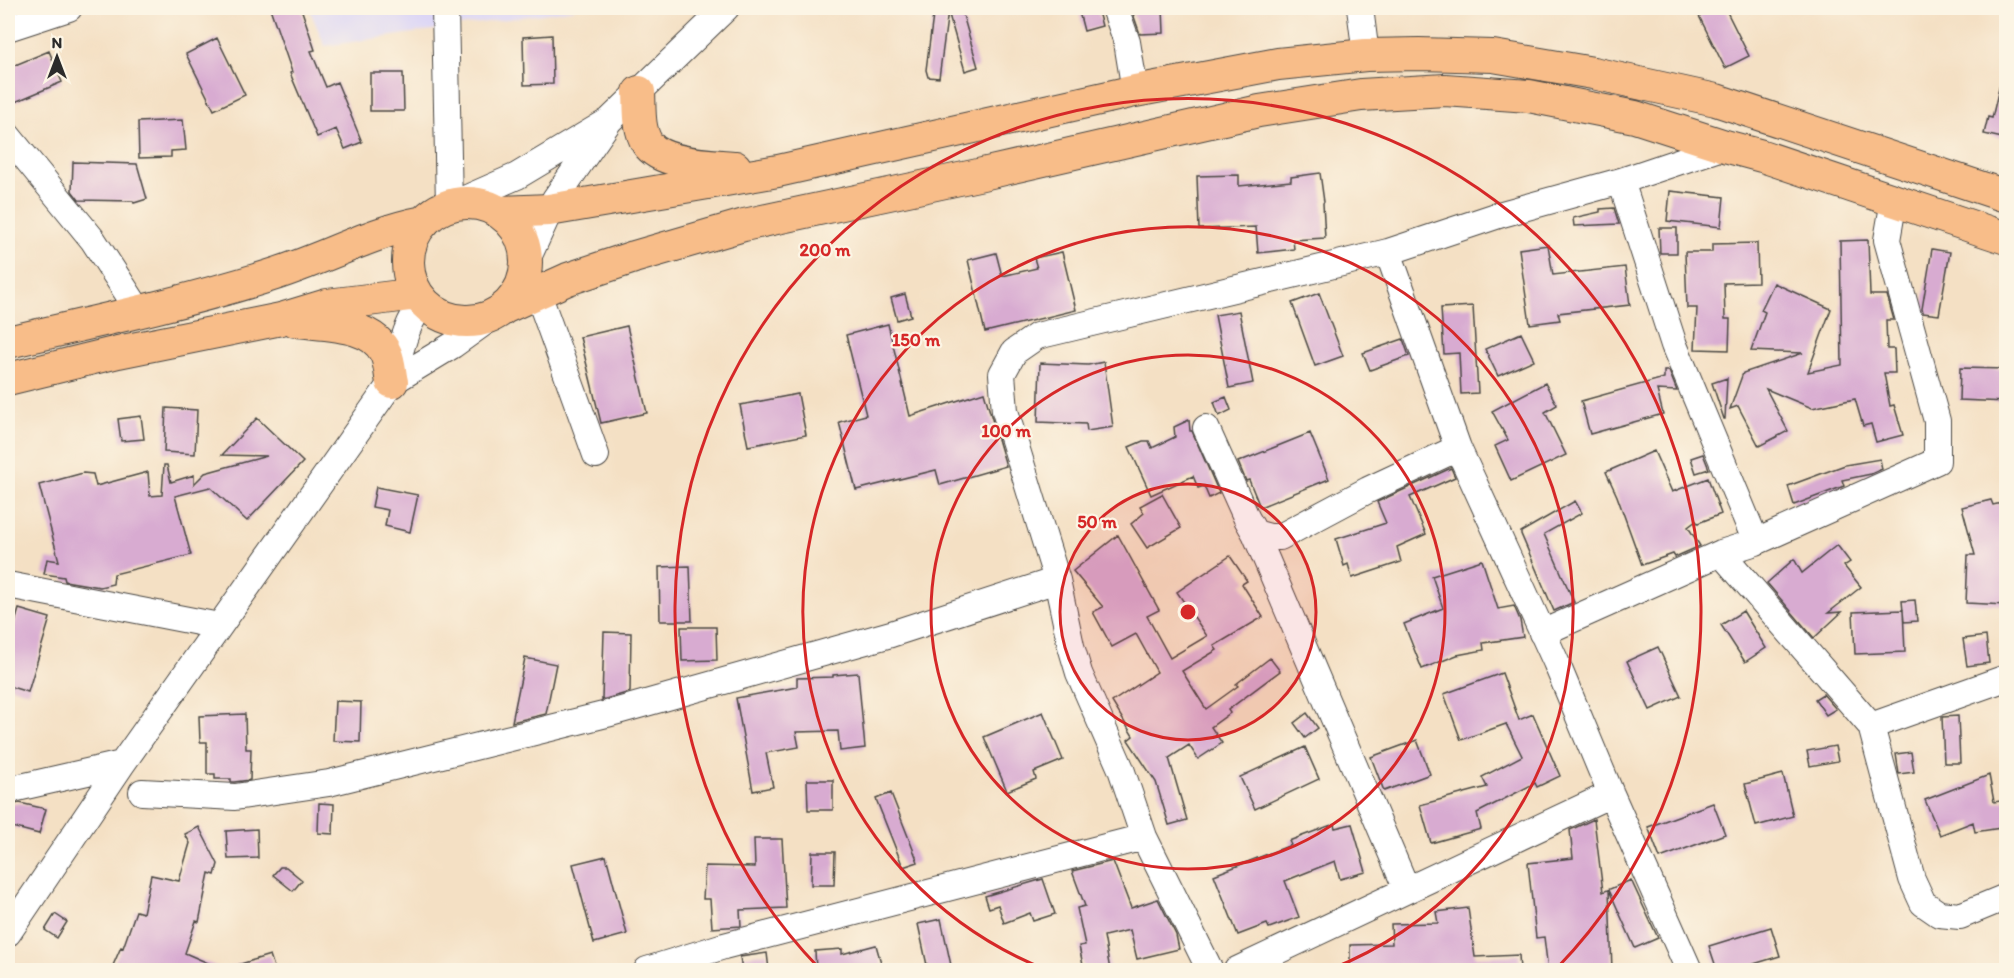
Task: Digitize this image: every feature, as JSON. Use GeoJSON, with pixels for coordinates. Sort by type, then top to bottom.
{"type":"FeatureCollection","features":[{"type":"Feature","properties":{"kind":"main road"},"geometry":{"type":"LineString","coordinates":[[499,212],[549,210],[778,171],[1135,91],[1278,64],[1366,55],[1493,56],[1605,75],[1716,100],[2007,196]]}},
{"type":"Feature","properties":{"kind":"main road"},"geometry":{"type":"LineString","coordinates":[[1207,77],[1214,121]]}},
{"type":"Feature","properties":{"kind":"main road"},"geometry":{"type":"LineString","coordinates":[[436,214],[412,239],[408,251],[409,276],[420,298],[440,315],[467,321],[482,320],[501,310],[531,278],[568,279],[744,225],[1259,111],[1361,95],[1445,90],[1529,96],[1635,117],[1762,156],[2007,238]]}},
{"type":"Feature","properties":{"kind":"main road"},"geometry":{"type":"LineString","coordinates":[[639,92],[640,124],[647,144],[662,156],[684,161],[778,171]]}},
{"type":"Feature","properties":{"kind":"main road"},"geometry":{"type":"LineString","coordinates":[[8,342],[194,298],[272,275],[436,214],[459,203],[479,204],[499,212],[510,221],[519,232],[525,246],[531,278]]}},
{"type":"Feature","properties":{"kind":"main road"},"geometry":{"type":"LineString","coordinates":[[8,379],[118,352],[280,318],[327,305],[420,298]]}},
{"type":"Feature","properties":{"kind":"main road"},"geometry":{"type":"LineString","coordinates":[[280,318],[351,328],[377,341],[386,354],[392,382]]}},
{"type":"Feature","properties":{"kind":"street"},"geometry":{"type":"LineString","coordinates":[[8,27],[69,8]]}},
{"type":"Feature","properties":{"kind":"street"},"geometry":{"type":"LineString","coordinates":[[445,8],[436,214],[517,176],[609,121]]}},
{"type":"Feature","properties":{"kind":"street"},"geometry":{"type":"LineString","coordinates":[[596,455],[531,278],[549,210],[609,121],[726,8]]}},
{"type":"Feature","properties":{"kind":"street"},"geometry":{"type":"LineString","coordinates":[[1115,8],[1127,42],[1135,91]]}},
{"type":"Feature","properties":{"kind":"street"},"geometry":{"type":"LineString","coordinates":[[1360,8],[1366,55]]}},
{"type":"Feature","properties":{"kind":"street"},"geometry":{"type":"LineString","coordinates":[[8,136],[93,240],[139,311]]}},
{"type":"Feature","properties":{"kind":"street"},"geometry":{"type":"LineString","coordinates":[[1210,970],[1144,837],[1121,769],[1079,674],[1058,579],[1005,411],[1002,374],[1014,352],[1037,336],[1388,252],[1502,214],[1621,182],[1725,146]]}},
{"type":"Feature","properties":{"kind":"street"},"geometry":{"type":"LineString","coordinates":[[1621,182],[1674,345],[1756,542]]}},
{"type":"Feature","properties":{"kind":"street"},"geometry":{"type":"LineString","coordinates":[[1542,633],[1721,553],[1756,542],[1937,461],[1937,422],[1887,240],[1894,200]]}},
{"type":"Feature","properties":{"kind":"street"},"geometry":{"type":"LineString","coordinates":[[1388,252],[1458,448],[1542,633],[1689,970]]}},
{"type":"Feature","properties":{"kind":"street"},"geometry":{"type":"LineString","coordinates":[[8,933],[122,764],[392,382],[407,328],[420,298]]}},
{"type":"Feature","properties":{"kind":"street"},"geometry":{"type":"LineString","coordinates":[[392,382],[453,345],[501,310]]}},
{"type":"Feature","properties":{"kind":"street"},"geometry":{"type":"LineString","coordinates":[[1206,428],[1246,519],[1255,533],[1407,890]]}},
{"type":"Feature","properties":{"kind":"street"},"geometry":{"type":"LineString","coordinates":[[1255,533],[1280,537],[1368,490],[1458,448]]}},
{"type":"Feature","properties":{"kind":"street"},"geometry":{"type":"LineString","coordinates":[[1721,553],[1871,726],[1912,879],[1923,903],[1939,914],[1960,916],[2007,897]]}},
{"type":"Feature","properties":{"kind":"street"},"geometry":{"type":"LineString","coordinates":[[142,792],[235,797],[329,783],[607,714],[891,634],[1058,579]]}},
{"type":"Feature","properties":{"kind":"street"},"geometry":{"type":"LineString","coordinates":[[8,585],[219,626]]}},
{"type":"Feature","properties":{"kind":"street"},"geometry":{"type":"LineString","coordinates":[[1871,726],[2007,678]]}},
{"type":"Feature","properties":{"kind":"street"},"geometry":{"type":"LineString","coordinates":[[8,790],[122,764]]}},
{"type":"Feature","properties":{"kind":"street"},"geometry":{"type":"LineString","coordinates":[[1237,970],[1611,794]]}},
{"type":"Feature","properties":{"kind":"street"},"geometry":{"type":"LineString","coordinates":[[647,970],[724,946],[1144,837]]}},
{"type":"Feature","properties":{"kind":"shaded area"},"geometry":{"type":"Polygon","coordinates":[[[309,8],[574,8],[575,9],[325,46],[309,8]]]}},
{"type":"Feature","properties":{"kind":"building"},"geometry":{"type":"Polygon","coordinates":[[[270,8],[301,8],[315,50],[311,51],[326,87],[337,82],[362,142],[345,149],[336,129],[317,137],[290,73],[292,72],[270,8]]]}},
{"type":"Feature","properties":{"kind":"building"},"geometry":{"type":"Polygon","coordinates":[[[934,8],[961,8],[978,67],[965,71],[948,11],[939,78],[928,77],[926,70],[934,8]]]}},
{"type":"Feature","properties":{"kind":"building"},"geometry":{"type":"Polygon","coordinates":[[[1078,8],[1097,8],[1102,26],[1084,31],[1078,8]]]}},
{"type":"Feature","properties":{"kind":"building"},"geometry":{"type":"Polygon","coordinates":[[[1131,8],[1163,8],[1164,33],[1140,34],[1131,8]]]}},
{"type":"Feature","properties":{"kind":"building"},"geometry":{"type":"Polygon","coordinates":[[[1695,8],[1725,8],[1749,56],[1725,68],[1695,8]]]}},
{"type":"Feature","properties":{"kind":"building"},"geometry":{"type":"Polygon","coordinates":[[[552,35],[553,84],[524,85],[523,37],[552,35]]]}},
{"type":"Feature","properties":{"kind":"building"},"geometry":{"type":"Polygon","coordinates":[[[217,38],[245,95],[214,110],[186,54],[217,38]]]}},
{"type":"Feature","properties":{"kind":"building"},"geometry":{"type":"Polygon","coordinates":[[[49,51],[62,82],[8,105],[8,68],[49,51]]]}},
{"type":"Feature","properties":{"kind":"building"},"geometry":{"type":"Polygon","coordinates":[[[370,73],[403,73],[404,111],[370,111],[370,73]]]}},
{"type":"Feature","properties":{"kind":"building"},"geometry":{"type":"Polygon","coordinates":[[[2001,80],[2007,81],[2007,139],[1984,134],[1988,117],[1992,118],[2001,80]]]}},
{"type":"Feature","properties":{"kind":"building"},"geometry":{"type":"Polygon","coordinates":[[[183,120],[186,150],[171,151],[171,157],[139,158],[138,122],[183,120]]]}},
{"type":"Feature","properties":{"kind":"building"},"geometry":{"type":"Polygon","coordinates":[[[73,162],[137,164],[147,199],[134,203],[133,201],[79,200],[72,191],[73,162]]]}},
{"type":"Feature","properties":{"kind":"building"},"geometry":{"type":"Polygon","coordinates":[[[1320,173],[1325,238],[1293,240],[1294,249],[1258,253],[1256,227],[1199,229],[1197,176],[1239,175],[1239,186],[1291,181],[1291,177],[1320,173]]]}},
{"type":"Feature","properties":{"kind":"building"},"geometry":{"type":"Polygon","coordinates":[[[1670,191],[1724,197],[1721,227],[1667,221],[1670,191]]]}},
{"type":"Feature","properties":{"kind":"building"},"geometry":{"type":"Polygon","coordinates":[[[1614,208],[1619,224],[1574,226],[1573,218],[1600,212],[1600,209],[1614,208]]]}},
{"type":"Feature","properties":{"kind":"building"},"geometry":{"type":"Polygon","coordinates":[[[1659,228],[1677,228],[1677,253],[1660,253],[1659,228]]]}},
{"type":"Feature","properties":{"kind":"building"},"geometry":{"type":"Polygon","coordinates":[[[1868,240],[1870,295],[1887,295],[1894,320],[1886,320],[1887,349],[1894,349],[1895,373],[1884,373],[1890,406],[1894,405],[1903,435],[1876,442],[1871,424],[1863,426],[1855,399],[1812,408],[1766,389],[1788,431],[1759,446],[1738,406],[1730,409],[1743,373],[1803,353],[1751,351],[1765,312],[1761,310],[1774,283],[1831,309],[1808,372],[1842,365],[1840,241],[1868,240]]]}},
{"type":"Feature","properties":{"kind":"building"},"geometry":{"type":"Polygon","coordinates":[[[1757,243],[1758,282],[1724,283],[1725,319],[1730,319],[1729,350],[1695,349],[1697,308],[1687,308],[1685,252],[1712,252],[1712,244],[1757,243]]]}},
{"type":"Feature","properties":{"kind":"building"},"geometry":{"type":"Polygon","coordinates":[[[1548,245],[1553,275],[1625,267],[1630,305],[1558,313],[1560,320],[1530,324],[1519,249],[1548,245]]]}},
{"type":"Feature","properties":{"kind":"building"},"geometry":{"type":"Polygon","coordinates":[[[1932,249],[1950,252],[1939,315],[1923,313],[1922,309],[1932,249]]]}},
{"type":"Feature","properties":{"kind":"building"},"geometry":{"type":"Polygon","coordinates":[[[1062,252],[1076,310],[985,332],[968,260],[996,253],[1002,276],[1037,268],[1034,258],[1062,252]]]}},
{"type":"Feature","properties":{"kind":"building"},"geometry":{"type":"Polygon","coordinates":[[[1319,293],[1343,356],[1315,366],[1292,303],[1319,293]]]}},
{"type":"Feature","properties":{"kind":"building"},"geometry":{"type":"Polygon","coordinates":[[[905,294],[911,316],[897,320],[891,298],[905,294]]]}},
{"type":"Feature","properties":{"kind":"building"},"geometry":{"type":"Polygon","coordinates":[[[1473,306],[1478,393],[1461,394],[1459,353],[1444,354],[1441,308],[1473,306]]]}},
{"type":"Feature","properties":{"kind":"building"},"geometry":{"type":"Polygon","coordinates":[[[1239,311],[1253,383],[1229,388],[1215,315],[1239,311]]]}},
{"type":"Feature","properties":{"kind":"building"},"geometry":{"type":"Polygon","coordinates":[[[888,324],[910,416],[984,392],[1006,466],[940,485],[936,470],[856,490],[839,422],[866,415],[846,335],[888,324]]]}},
{"type":"Feature","properties":{"kind":"building"},"geometry":{"type":"Polygon","coordinates":[[[627,326],[647,413],[601,423],[580,337],[627,326]]]}},
{"type":"Feature","properties":{"kind":"building"},"geometry":{"type":"Polygon","coordinates":[[[1521,333],[1534,360],[1498,376],[1485,349],[1521,333]]]}},
{"type":"Feature","properties":{"kind":"building"},"geometry":{"type":"Polygon","coordinates":[[[1403,339],[1409,356],[1370,370],[1363,353],[1403,339]]]}},
{"type":"Feature","properties":{"kind":"building"},"geometry":{"type":"Polygon","coordinates":[[[1104,362],[1113,427],[1087,431],[1086,424],[1038,422],[1040,363],[1088,365],[1104,362]]]}},
{"type":"Feature","properties":{"kind":"building"},"geometry":{"type":"Polygon","coordinates":[[[1960,368],[2007,369],[2007,402],[1959,400],[1960,368]]]}},
{"type":"Feature","properties":{"kind":"building"},"geometry":{"type":"Polygon","coordinates":[[[1664,371],[1669,371],[1677,391],[1657,390],[1663,414],[1590,434],[1581,401],[1664,378],[1664,371]]]}},
{"type":"Feature","properties":{"kind":"building"},"geometry":{"type":"Polygon","coordinates":[[[1727,378],[1725,419],[1724,419],[1712,383],[1727,378]]]}},
{"type":"Feature","properties":{"kind":"building"},"geometry":{"type":"Polygon","coordinates":[[[1545,383],[1557,405],[1545,412],[1566,455],[1511,481],[1495,446],[1508,440],[1492,411],[1545,383]]]}},
{"type":"Feature","properties":{"kind":"building"},"geometry":{"type":"Polygon","coordinates":[[[798,394],[806,435],[748,446],[740,405],[798,394]]]}},
{"type":"Feature","properties":{"kind":"building"},"geometry":{"type":"Polygon","coordinates":[[[1226,397],[1231,410],[1219,416],[1214,402],[1226,397]]]}},
{"type":"Feature","properties":{"kind":"building"},"geometry":{"type":"Polygon","coordinates":[[[166,408],[197,410],[195,454],[164,452],[166,408]]]}},
{"type":"Feature","properties":{"kind":"building"},"geometry":{"type":"Polygon","coordinates":[[[141,416],[144,439],[121,441],[118,419],[141,416]]]}},
{"type":"Feature","properties":{"kind":"building"},"geometry":{"type":"Polygon","coordinates":[[[257,418],[303,462],[247,521],[210,487],[175,496],[191,555],[114,574],[113,584],[100,587],[65,581],[64,577],[44,574],[47,559],[59,561],[39,485],[83,473],[93,474],[96,486],[148,472],[150,496],[162,495],[164,465],[167,465],[171,482],[194,475],[194,484],[205,473],[267,456],[222,455],[257,418]]]}},
{"type":"Feature","properties":{"kind":"building"},"geometry":{"type":"Polygon","coordinates":[[[1189,420],[1190,431],[1192,431],[1219,493],[1209,498],[1204,486],[1198,488],[1193,476],[1151,495],[1129,447],[1149,441],[1152,448],[1175,437],[1174,427],[1189,420]]]}},
{"type":"Feature","properties":{"kind":"building"},"geometry":{"type":"Polygon","coordinates":[[[1310,433],[1329,479],[1260,507],[1249,480],[1246,481],[1238,462],[1310,433]]]}},
{"type":"Feature","properties":{"kind":"building"},"geometry":{"type":"Polygon","coordinates":[[[1654,451],[1672,492],[1708,478],[1721,514],[1698,523],[1696,521],[1688,527],[1700,546],[1675,557],[1673,554],[1642,565],[1606,472],[1654,451]]]}},
{"type":"Feature","properties":{"kind":"building"},"geometry":{"type":"Polygon","coordinates":[[[1703,454],[1709,469],[1696,473],[1691,458],[1703,454]]]}},
{"type":"Feature","properties":{"kind":"building"},"geometry":{"type":"Polygon","coordinates":[[[1880,459],[1882,469],[1871,474],[1842,480],[1844,486],[1794,505],[1788,486],[1845,465],[1880,459]]]}},
{"type":"Feature","properties":{"kind":"building"},"geometry":{"type":"Polygon","coordinates":[[[1451,468],[1455,477],[1410,497],[1426,534],[1397,547],[1401,562],[1352,578],[1348,564],[1344,566],[1336,539],[1386,523],[1377,502],[1451,468]]]}},
{"type":"Feature","properties":{"kind":"building"},"geometry":{"type":"Polygon","coordinates":[[[376,487],[418,495],[410,532],[385,526],[388,510],[372,507],[376,487]]]}},
{"type":"Feature","properties":{"kind":"building"},"geometry":{"type":"Polygon","coordinates":[[[1162,494],[1181,528],[1147,548],[1131,524],[1144,513],[1140,506],[1162,494]]]}},
{"type":"Feature","properties":{"kind":"building"},"geometry":{"type":"Polygon","coordinates":[[[1991,500],[1993,505],[2002,503],[2007,520],[2007,605],[1966,603],[1968,555],[1975,555],[1962,507],[1991,500]]]}},
{"type":"Feature","properties":{"kind":"building"},"geometry":{"type":"Polygon","coordinates":[[[1575,501],[1582,513],[1544,534],[1574,602],[1554,611],[1521,532],[1575,501]]]}},
{"type":"Feature","properties":{"kind":"building"},"geometry":{"type":"Polygon","coordinates":[[[1118,535],[1159,610],[1147,616],[1170,658],[1207,636],[1177,592],[1230,556],[1247,581],[1242,584],[1263,617],[1214,646],[1217,650],[1182,671],[1206,709],[1238,686],[1236,684],[1270,658],[1280,671],[1228,710],[1230,713],[1211,727],[1222,743],[1198,759],[1189,745],[1169,758],[1187,820],[1169,825],[1156,782],[1128,740],[1133,736],[1112,702],[1157,672],[1136,634],[1112,647],[1093,612],[1103,607],[1073,571],[1118,535]]]}},
{"type":"Feature","properties":{"kind":"building"},"geometry":{"type":"Polygon","coordinates":[[[1837,545],[1850,562],[1844,566],[1861,587],[1828,613],[1842,612],[1814,638],[1767,583],[1794,559],[1802,573],[1837,545]]]}},
{"type":"Feature","properties":{"kind":"building"},"geometry":{"type":"Polygon","coordinates":[[[1482,560],[1498,609],[1514,606],[1520,620],[1523,637],[1483,643],[1484,650],[1457,655],[1422,669],[1404,624],[1443,608],[1432,576],[1482,560]]]}},
{"type":"Feature","properties":{"kind":"building"},"geometry":{"type":"Polygon","coordinates":[[[690,566],[692,621],[660,621],[659,567],[690,566]]]}},
{"type":"Feature","properties":{"kind":"building"},"geometry":{"type":"Polygon","coordinates":[[[1915,600],[1917,621],[1904,622],[1902,601],[1915,600]]]}},
{"type":"Feature","properties":{"kind":"building"},"geometry":{"type":"Polygon","coordinates":[[[19,609],[50,618],[28,692],[8,686],[8,646],[19,609]]]}},
{"type":"Feature","properties":{"kind":"building"},"geometry":{"type":"Polygon","coordinates":[[[1903,610],[1905,652],[1855,654],[1853,612],[1903,610]]]}},
{"type":"Feature","properties":{"kind":"building"},"geometry":{"type":"Polygon","coordinates":[[[1743,611],[1766,648],[1745,662],[1721,625],[1743,611]]]}},
{"type":"Feature","properties":{"kind":"building"},"geometry":{"type":"Polygon","coordinates":[[[681,627],[716,627],[717,660],[682,661],[681,627]]]}},
{"type":"Feature","properties":{"kind":"building"},"geometry":{"type":"Polygon","coordinates":[[[604,632],[631,633],[630,692],[602,700],[604,632]]]}},
{"type":"Feature","properties":{"kind":"building"},"geometry":{"type":"Polygon","coordinates":[[[1986,636],[1989,663],[1967,666],[1963,639],[1986,636]]]}},
{"type":"Feature","properties":{"kind":"building"},"geometry":{"type":"Polygon","coordinates":[[[1658,647],[1681,696],[1650,710],[1627,661],[1658,647]]]}},
{"type":"Feature","properties":{"kind":"building"},"geometry":{"type":"Polygon","coordinates":[[[525,658],[556,664],[546,714],[512,722],[525,658]]]}},
{"type":"Feature","properties":{"kind":"building"},"geometry":{"type":"Polygon","coordinates":[[[858,673],[865,748],[840,751],[838,731],[796,732],[799,747],[766,753],[773,787],[753,791],[736,698],[797,687],[797,678],[833,677],[833,675],[858,673]]]}},
{"type":"Feature","properties":{"kind":"building"},"geometry":{"type":"Polygon","coordinates":[[[1502,673],[1519,720],[1533,714],[1560,776],[1537,787],[1535,783],[1477,813],[1481,829],[1431,843],[1420,805],[1487,787],[1482,777],[1522,756],[1506,724],[1461,740],[1444,694],[1502,673]]]}},
{"type":"Feature","properties":{"kind":"building"},"geometry":{"type":"Polygon","coordinates":[[[1823,694],[1836,709],[1826,715],[1815,699],[1823,694]]]}},
{"type":"Feature","properties":{"kind":"building"},"geometry":{"type":"Polygon","coordinates":[[[335,701],[361,702],[360,742],[333,741],[335,701]]]}},
{"type":"Feature","properties":{"kind":"building"},"geometry":{"type":"Polygon","coordinates":[[[1043,712],[1063,760],[1034,772],[1036,779],[1007,791],[984,737],[1043,712]]]}},
{"type":"Feature","properties":{"kind":"building"},"geometry":{"type":"Polygon","coordinates":[[[1307,713],[1318,728],[1305,738],[1294,723],[1307,713]]]}},
{"type":"Feature","properties":{"kind":"building"},"geometry":{"type":"Polygon","coordinates":[[[245,714],[246,749],[251,749],[250,780],[231,782],[231,779],[215,779],[215,774],[207,774],[207,742],[200,742],[199,716],[245,714]]]}},
{"type":"Feature","properties":{"kind":"building"},"geometry":{"type":"Polygon","coordinates":[[[1958,716],[1960,763],[1944,763],[1942,717],[1958,716]]]}},
{"type":"Feature","properties":{"kind":"building"},"geometry":{"type":"Polygon","coordinates":[[[1417,740],[1430,774],[1384,791],[1371,757],[1417,740]]]}},
{"type":"Feature","properties":{"kind":"building"},"geometry":{"type":"Polygon","coordinates":[[[1835,746],[1838,761],[1810,766],[1807,751],[1835,746]]]}},
{"type":"Feature","properties":{"kind":"building"},"geometry":{"type":"Polygon","coordinates":[[[1305,747],[1319,779],[1255,809],[1240,777],[1305,747]]]}},
{"type":"Feature","properties":{"kind":"building"},"geometry":{"type":"Polygon","coordinates":[[[1911,752],[1914,772],[1899,774],[1896,754],[1911,752]]]}},
{"type":"Feature","properties":{"kind":"building"},"geometry":{"type":"Polygon","coordinates":[[[1783,774],[1793,816],[1756,826],[1745,784],[1783,774]]]}},
{"type":"Feature","properties":{"kind":"building"},"geometry":{"type":"Polygon","coordinates":[[[1989,775],[1994,802],[2007,800],[2007,827],[1975,832],[1973,822],[1940,835],[1925,800],[1989,775]]]}},
{"type":"Feature","properties":{"kind":"building"},"geometry":{"type":"Polygon","coordinates":[[[807,780],[833,780],[833,810],[808,810],[807,780]]]}},
{"type":"Feature","properties":{"kind":"building"},"geometry":{"type":"Polygon","coordinates":[[[891,793],[918,862],[903,867],[876,799],[891,793]]]}},
{"type":"Feature","properties":{"kind":"building"},"geometry":{"type":"Polygon","coordinates":[[[20,803],[46,809],[39,834],[8,826],[8,805],[20,803]]]}},
{"type":"Feature","properties":{"kind":"building"},"geometry":{"type":"Polygon","coordinates":[[[319,803],[334,804],[333,834],[318,833],[319,803]]]}},
{"type":"Feature","properties":{"kind":"building"},"geometry":{"type":"Polygon","coordinates":[[[1713,803],[1725,834],[1660,858],[1648,827],[1713,803]]]}},
{"type":"Feature","properties":{"kind":"building"},"geometry":{"type":"Polygon","coordinates":[[[1594,819],[1603,892],[1631,880],[1658,938],[1635,948],[1609,890],[1612,970],[1548,970],[1544,937],[1536,938],[1528,863],[1573,858],[1570,830],[1594,819]]]}},
{"type":"Feature","properties":{"kind":"building"},"geometry":{"type":"Polygon","coordinates":[[[1334,824],[1335,828],[1352,824],[1366,872],[1340,879],[1335,861],[1285,881],[1299,917],[1269,928],[1267,924],[1238,935],[1214,875],[1291,845],[1289,841],[1334,824]]]}},
{"type":"Feature","properties":{"kind":"building"},"geometry":{"type":"Polygon","coordinates":[[[199,827],[218,864],[215,875],[209,873],[199,922],[196,921],[185,953],[224,970],[111,970],[121,947],[123,948],[136,911],[143,913],[151,875],[179,881],[190,843],[185,834],[199,827]]]}},
{"type":"Feature","properties":{"kind":"building"},"geometry":{"type":"Polygon","coordinates":[[[257,829],[258,858],[228,859],[226,831],[257,829]]]}},
{"type":"Feature","properties":{"kind":"building"},"geometry":{"type":"Polygon","coordinates":[[[754,839],[782,839],[786,908],[740,910],[741,926],[712,928],[710,899],[703,899],[705,866],[755,867],[754,839]]]}},
{"type":"Feature","properties":{"kind":"building"},"geometry":{"type":"Polygon","coordinates":[[[812,852],[835,852],[834,885],[811,885],[812,852]]]}},
{"type":"Feature","properties":{"kind":"building"},"geometry":{"type":"Polygon","coordinates":[[[606,856],[627,934],[594,943],[573,864],[606,856]]]}},
{"type":"Feature","properties":{"kind":"building"},"geometry":{"type":"Polygon","coordinates":[[[1113,861],[1131,908],[1158,899],[1176,935],[1179,949],[1137,959],[1130,930],[1104,936],[1110,970],[1084,970],[1079,946],[1085,945],[1077,908],[1085,906],[1072,871],[1113,861]]]}},
{"type":"Feature","properties":{"kind":"building"},"geometry":{"type":"Polygon","coordinates":[[[280,867],[286,867],[302,880],[293,891],[273,875],[280,867]]]}},
{"type":"Feature","properties":{"kind":"building"},"geometry":{"type":"Polygon","coordinates":[[[1043,879],[1055,914],[1033,921],[1030,913],[1004,923],[998,905],[989,908],[985,896],[1043,879]]]}},
{"type":"Feature","properties":{"kind":"building"},"geometry":{"type":"Polygon","coordinates":[[[1468,908],[1475,957],[1519,955],[1520,970],[1350,970],[1350,945],[1392,944],[1391,924],[1438,923],[1436,912],[1468,908]]]}},
{"type":"Feature","properties":{"kind":"building"},"geometry":{"type":"Polygon","coordinates":[[[55,914],[67,922],[57,938],[45,930],[55,914]]]}},
{"type":"Feature","properties":{"kind":"building"},"geometry":{"type":"Polygon","coordinates":[[[941,919],[952,970],[928,970],[918,924],[941,919]]]}},
{"type":"Feature","properties":{"kind":"building"},"geometry":{"type":"Polygon","coordinates":[[[1771,927],[1780,956],[1734,970],[1717,970],[1709,946],[1771,927]]]}},
{"type":"Feature","properties":{"kind":"building"},"geometry":{"type":"Polygon","coordinates":[[[876,945],[883,970],[816,970],[815,951],[842,949],[842,954],[876,945]]]}},
{"type":"Feature","properties":{"kind":"building"},"geometry":{"type":"Polygon","coordinates":[[[767,953],[769,970],[742,970],[740,957],[767,953]]]}},
{"type":"Feature","properties":{"kind":"building"},"geometry":{"type":"Polygon","coordinates":[[[270,955],[275,970],[232,970],[231,967],[270,955]]]}}]}
